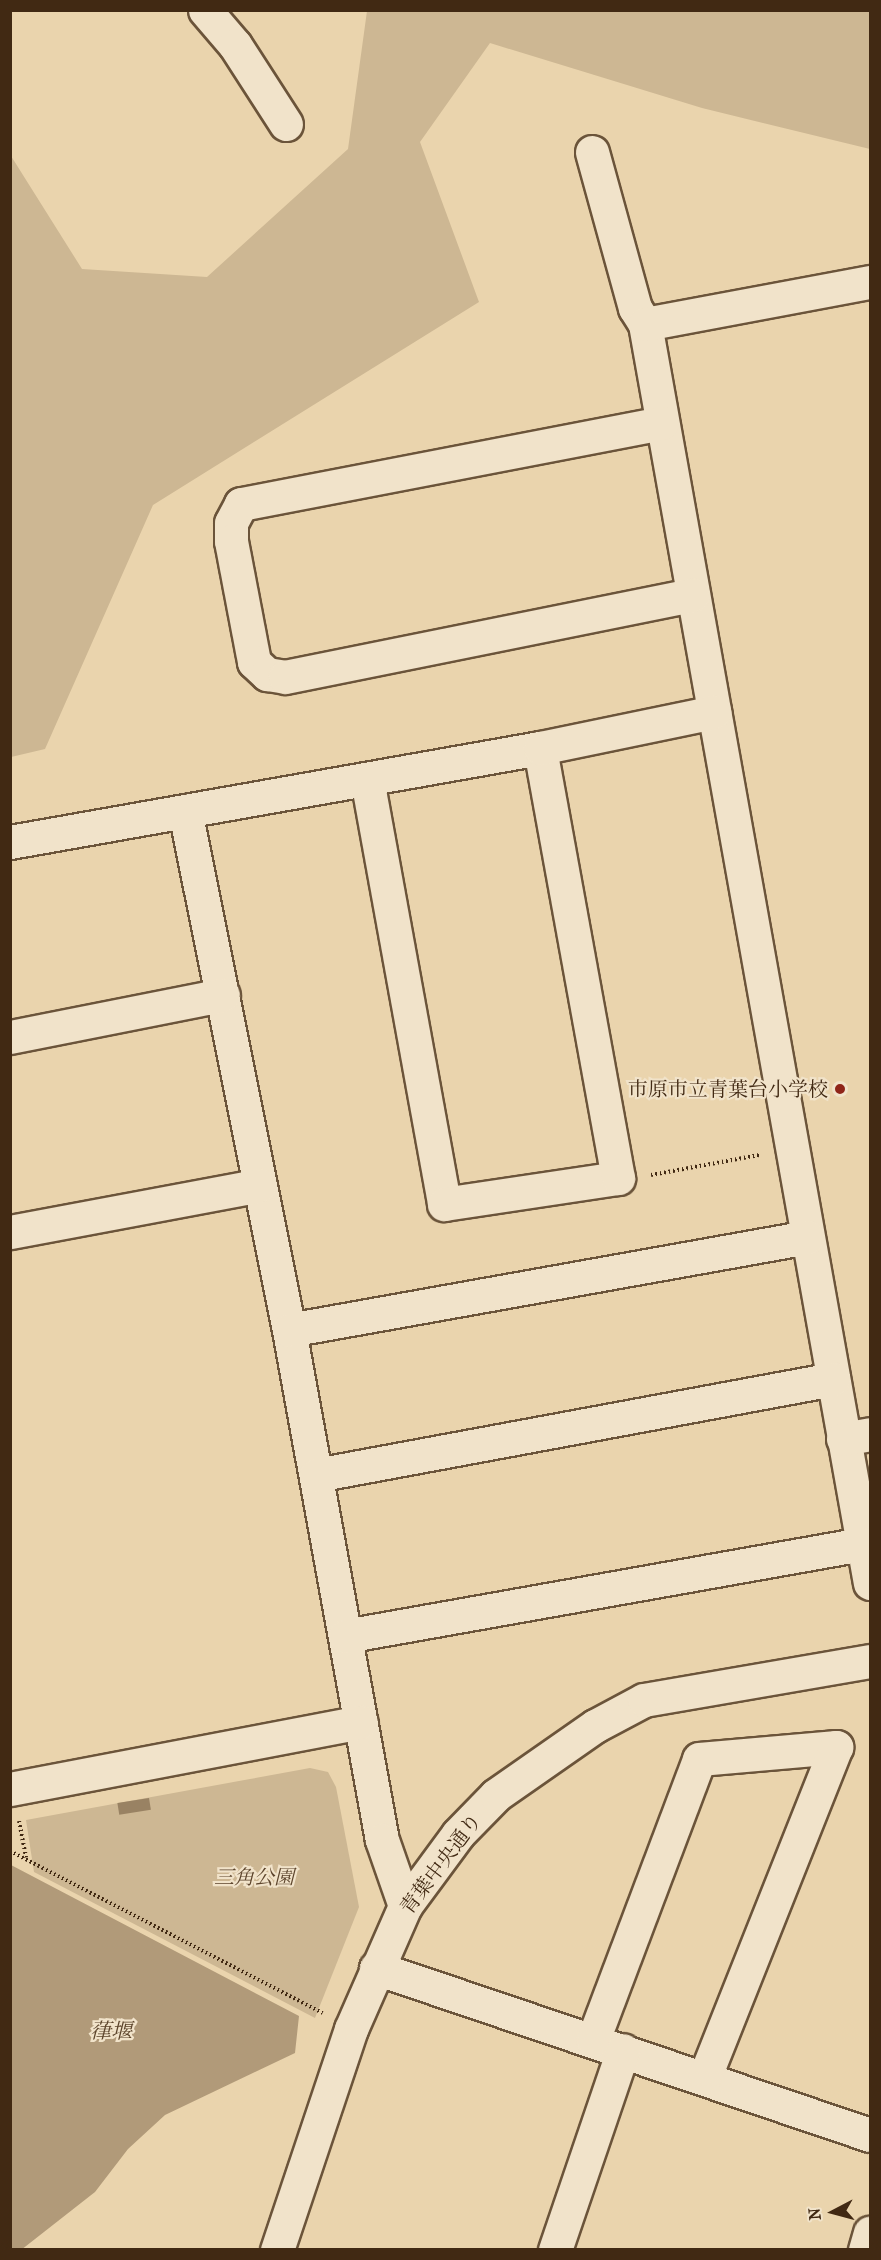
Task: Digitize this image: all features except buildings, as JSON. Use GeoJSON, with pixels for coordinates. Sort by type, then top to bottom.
{"type":"FeatureCollection","features":[{"type":"Feature","properties":{"kind":"street"},"geometry":{"type":"LineString","coordinates":[[204,10],[235,45],[286,124]]}},
{"type":"Feature","properties":{"kind":"street"},"geometry":{"type":"LineString","coordinates":[[592,152],[635,308],[645,324],[833,1379],[857,1436],[862,1545],[870,1583]]}},
{"type":"Feature","properties":{"kind":"street"},"geometry":{"type":"LineString","coordinates":[[645,324],[870,282]]}},
{"type":"Feature","properties":{"kind":"street"},"geometry":{"type":"LineString","coordinates":[[663,423],[241,504],[231,523],[231,541],[254,662],[267,674],[285,677],[693,595]]}},
{"type":"Feature","properties":{"kind":"street"},"geometry":{"type":"LineString","coordinates":[[10,842],[540,748],[714,712]]}},
{"type":"Feature","properties":{"kind":"street"},"geometry":{"type":"LineString","coordinates":[[367,779],[444,1204],[618,1178],[540,748]]}},
{"type":"Feature","properties":{"kind":"street"},"geometry":{"type":"LineString","coordinates":[[185,812],[289,1330],[382,1840],[405,1906]]}},
{"type":"Feature","properties":{"kind":"street"},"geometry":{"type":"LineString","coordinates":[[10,1037],[223,995]]}},
{"type":"Feature","properties":{"kind":"street"},"geometry":{"type":"LineString","coordinates":[[10,1232],[260,1185]]}},
{"type":"Feature","properties":{"kind":"street"},"geometry":{"type":"LineString","coordinates":[[289,1330],[808,1237]]}},
{"type":"Feature","properties":{"kind":"street"},"geometry":{"type":"LineString","coordinates":[[316,1475],[833,1379]]}},
{"type":"Feature","properties":{"kind":"street"},"geometry":{"type":"LineString","coordinates":[[345,1636],[862,1545]]}},
{"type":"Feature","properties":{"kind":"street","name":"青葉中央通り"},"geometry":{"type":"LineString","coordinates":[[277,2250],[351,2029],[405,1906],[458,1834],[496,1795],[604,1721],[644,1700],[870,1661]]}},
{"type":"Feature","properties":{"kind":"street"},"geometry":{"type":"LineString","coordinates":[[10,1789],[361,1722]]}},
{"type":"Feature","properties":{"kind":"street"},"geometry":{"type":"LineString","coordinates":[[555,2250],[608,2045],[699,1760],[836,1747],[704,2078]]}},
{"type":"Feature","properties":{"kind":"street"},"geometry":{"type":"LineString","coordinates":[[376,1968],[870,2135]]}},
{"type":"Feature","properties":{"kind":"street"},"geometry":{"type":"LineString","coordinates":[[865,2250],[870,2233]]}},
{"type":"Feature","properties":{"kind":"path"},"geometry":{"type":"LineString","coordinates":[[618,1178],[792,1149]]}},
{"type":"Feature","properties":{"kind":"path"},"geometry":{"type":"LineString","coordinates":[[10,1851],[351,2029]]}},
{"type":"Feature","properties":{"kind":"green space"},"geometry":{"type":"Polygon","coordinates":[[[367,11],[870,11],[870,149],[702,108],[490,43],[420,142],[479,302],[153,505],[45,749],[11,757],[11,156],[82,269],[207,277],[348,149],[367,11]]]}},
{"type":"Feature","properties":{"kind":"green space","name":"三角公園"},"geometry":{"type":"Polygon","coordinates":[[[310,1768],[328,1772],[336,1787],[359,1907],[315,2018],[34,1872],[26,1820],[310,1768]]]}},
{"type":"Feature","properties":{"kind":"water","name":"葎堰"},"geometry":{"type":"Polygon","coordinates":[[[11,1865],[299,2016],[295,2053],[165,2115],[128,2149],[95,2192],[21,2250],[10,2249],[11,1865]]]}},
{"type":"Feature","properties":{"kind":"place","name":"市原市立青葉台小学校"},"geometry":{"type":"Point","coordinates":[840,1089]}}]}
